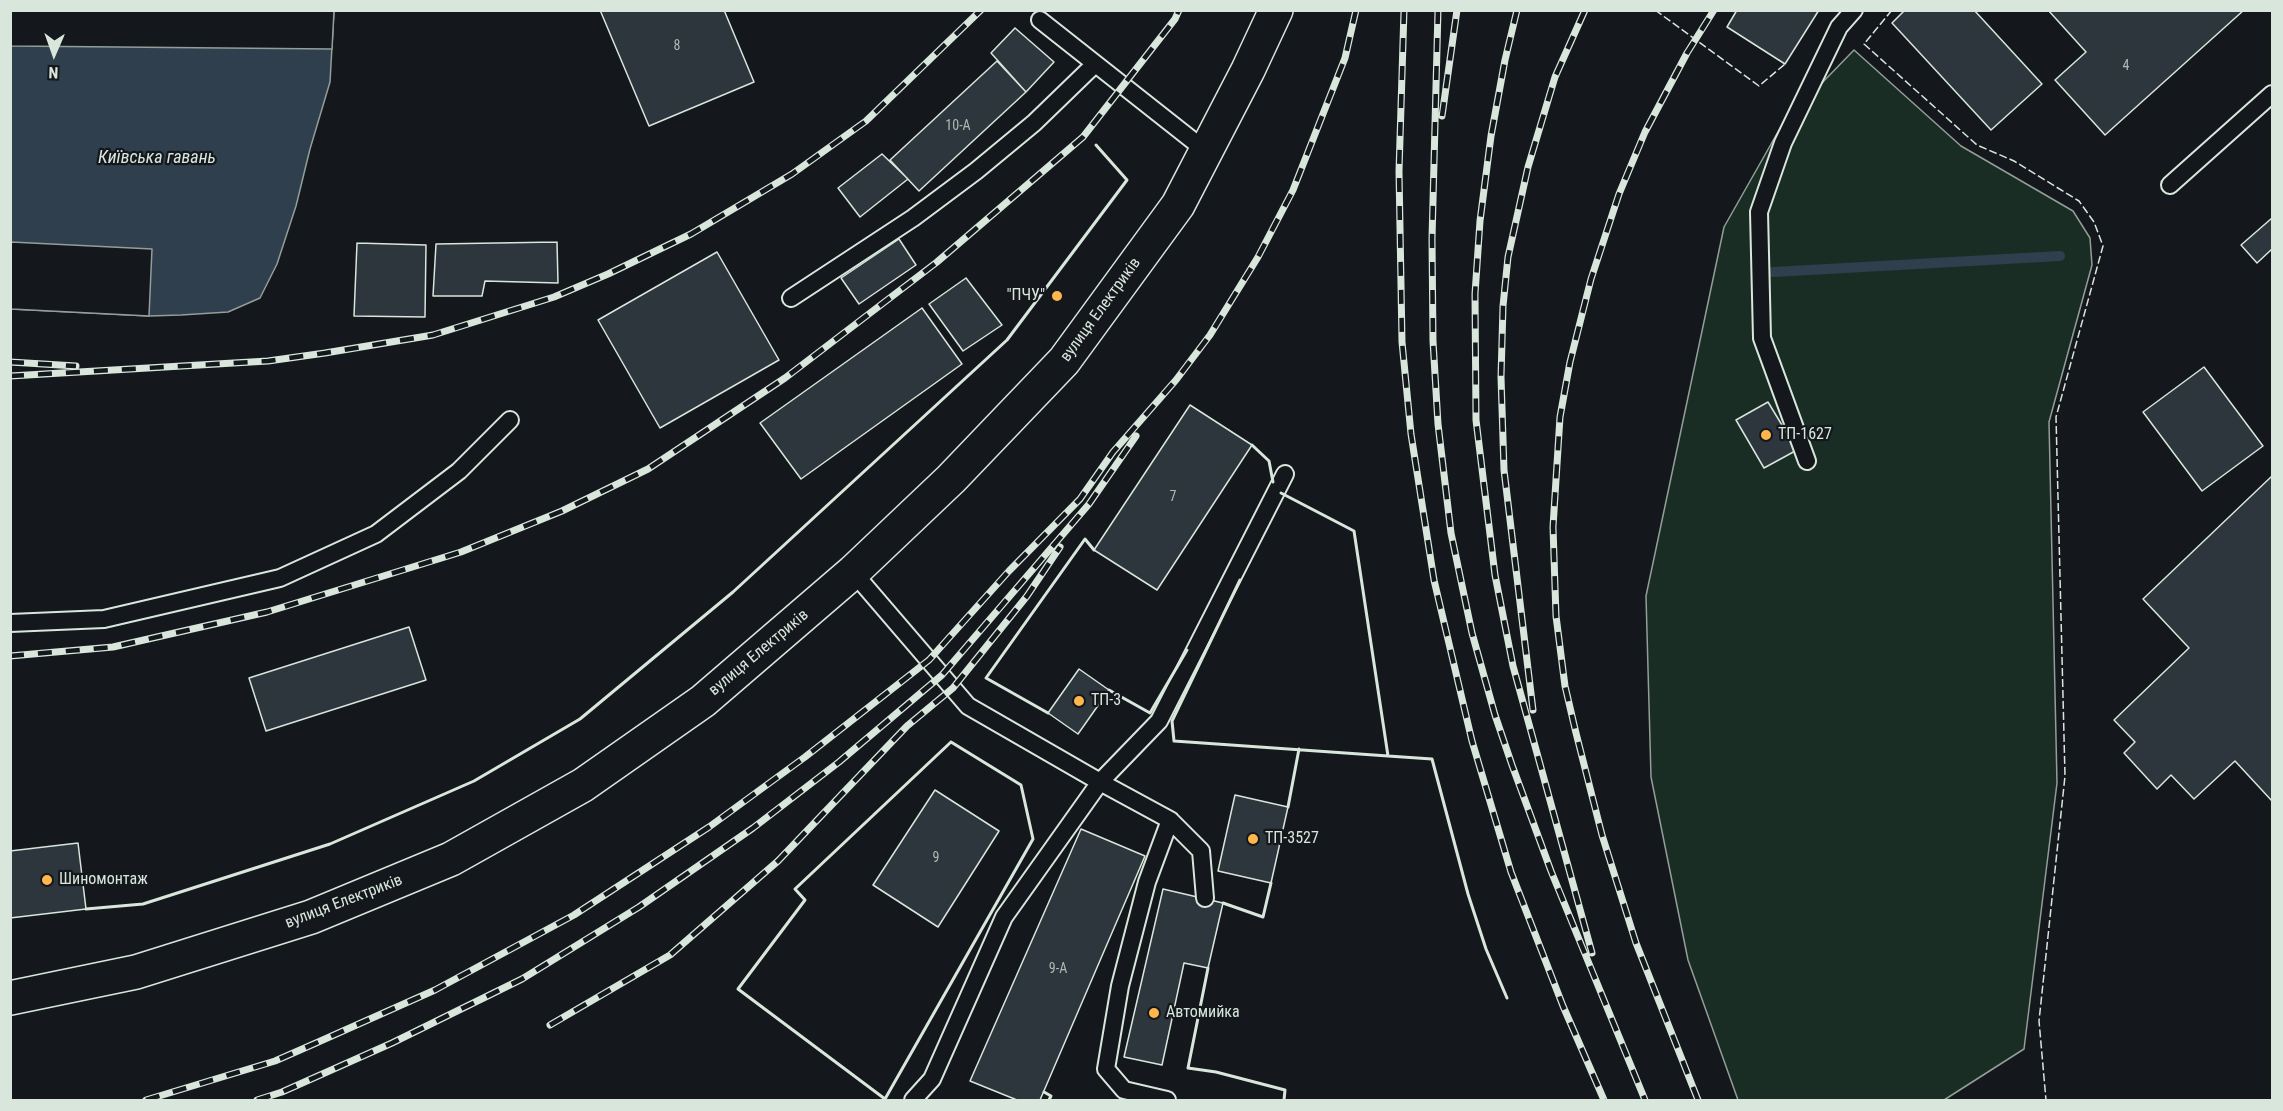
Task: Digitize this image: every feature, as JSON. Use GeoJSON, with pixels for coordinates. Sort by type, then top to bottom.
{"type":"FeatureCollection","features":[{"type":"Feature","properties":{"kind":"street","name":"вулиця Електриків"},"geometry":{"type":"LineString","coordinates":[[10,998],[136,972],[311,917],[451,859],[584,785],[703,700],[854,572],[951,479],[1064,361],[1178,204],[1276,10]]}},
{"type":"Feature","properties":{"kind":"lane"},"geometry":{"type":"LineString","coordinates":[[1807,461],[1762,338],[1759,212],[1783,143],[1839,27],[1854,10]]}},
{"type":"Feature","properties":{"kind":"lane"},"geometry":{"type":"LineString","coordinates":[[1040,21],[1206,151]]}},
{"type":"Feature","properties":{"kind":"lane"},"geometry":{"type":"LineString","coordinates":[[791,298],[913,218],[976,171],[1034,123],[1095,64]]}},
{"type":"Feature","properties":{"kind":"lane"},"geometry":{"type":"LineString","coordinates":[[2170,185],[2272,94]]}},
{"type":"Feature","properties":{"kind":"lane"},"geometry":{"type":"LineString","coordinates":[[10,623],[104,619],[280,578],[376,534],[459,471],[510,420]]}},
{"type":"Feature","properties":{"kind":"lane"},"geometry":{"type":"LineString","coordinates":[[913,1101],[932,1079],[1004,917],[1100,782],[1159,722],[1285,474]]}},
{"type":"Feature","properties":{"kind":"lane"},"geometry":{"type":"LineString","coordinates":[[854,572],[968,706],[1170,820],[1201,851],[1205,898]]}},
{"type":"Feature","properties":{"kind":"lane"},"geometry":{"type":"LineString","coordinates":[[1167,1101],[1124,1090],[1106,1069],[1120,986],[1147,882],[1170,820]]}},
{"type":"Feature","properties":{"kind":"green space"},"geometry":{"type":"Polygon","coordinates":[[[1854,50],[1961,146],[2073,211],[2090,238],[2092,265],[2049,422],[2057,783],[2024,1049],[1944,1100],[1738,1100],[1688,960],[1651,777],[1646,596],[1724,227],[1783,123],[1854,50]]]}},
{"type":"Feature","properties":{"kind":"water","name":"Київська гавань"},"geometry":{"type":"Polygon","coordinates":[[[10,11],[334,11],[330,82],[296,206],[277,264],[260,298],[228,312],[181,315],[149,316],[11,309],[10,11]]]}},
{"type":"Feature","properties":{"kind":"pier"},"geometry":{"type":"Polygon","coordinates":[[[11,10],[334,11],[332,49],[11,46],[11,10]]]}},
{"type":"Feature","properties":{"kind":"pier"},"geometry":{"type":"Polygon","coordinates":[[[11,242],[152,249],[149,316],[11,309],[11,242]]]}},
{"type":"Feature","properties":{"kind":"building"},"geometry":{"type":"Polygon","coordinates":[[[600,10],[724,10],[754,82],[649,126],[600,10]]]}},
{"type":"Feature","properties":{"kind":"building"},"geometry":{"type":"Polygon","coordinates":[[[1737,10],[1819,10],[1785,64],[1727,27],[1737,10]]]}},
{"type":"Feature","properties":{"kind":"building"},"geometry":{"type":"Polygon","coordinates":[[[1905,10],[1974,10],[2042,84],[1991,130],[1892,23],[1905,10]]]}},
{"type":"Feature","properties":{"kind":"building"},"geometry":{"type":"Polygon","coordinates":[[[2048,10],[2244,10],[2105,135],[2055,80],[2086,52],[2048,10]]]}},
{"type":"Feature","properties":{"kind":"building"},"geometry":{"type":"Polygon","coordinates":[[[1015,28],[1054,62],[1026,92],[991,53],[1015,28]]]}},
{"type":"Feature","properties":{"kind":"building"},"geometry":{"type":"Polygon","coordinates":[[[997,61],[1026,92],[919,191],[890,160],[997,61]]]}},
{"type":"Feature","properties":{"kind":"building"},"geometry":{"type":"Polygon","coordinates":[[[882,154],[908,179],[860,217],[838,188],[882,154]]]}},
{"type":"Feature","properties":{"kind":"building"},"geometry":{"type":"Polygon","coordinates":[[[2272,218],[2272,249],[2257,263],[2241,245],[2272,218]]]}},
{"type":"Feature","properties":{"kind":"building"},"geometry":{"type":"Polygon","coordinates":[[[899,239],[916,265],[859,304],[841,278],[899,239]]]}},
{"type":"Feature","properties":{"kind":"building"},"geometry":{"type":"Polygon","coordinates":[[[557,242],[558,283],[485,281],[482,296],[433,296],[436,244],[557,242]]]}},
{"type":"Feature","properties":{"kind":"building"},"geometry":{"type":"Polygon","coordinates":[[[357,243],[426,245],[425,317],[354,316],[357,243]]]}},
{"type":"Feature","properties":{"kind":"building"},"geometry":{"type":"Polygon","coordinates":[[[717,252],[779,360],[660,428],[598,320],[717,252]]]}},
{"type":"Feature","properties":{"kind":"building"},"geometry":{"type":"Polygon","coordinates":[[[966,278],[1002,325],[963,351],[929,304],[966,278]]]}},
{"type":"Feature","properties":{"kind":"building"},"geometry":{"type":"Polygon","coordinates":[[[922,308],[962,364],[801,479],[760,423],[922,308]]]}},
{"type":"Feature","properties":{"kind":"building"},"geometry":{"type":"Polygon","coordinates":[[[2204,367],[2263,446],[2202,491],[2143,412],[2204,367]]]}},
{"type":"Feature","properties":{"kind":"building","name":"ТП-1627"},"geometry":{"type":"Polygon","coordinates":[[[1768,402],[1797,450],[1764,468],[1736,420],[1768,402]]]}},
{"type":"Feature","properties":{"kind":"building"},"geometry":{"type":"Polygon","coordinates":[[[1190,405],[1252,445],[1157,590],[1094,550],[1190,405]]]}},
{"type":"Feature","properties":{"kind":"building"},"geometry":{"type":"Polygon","coordinates":[[[2272,476],[2272,801],[2235,761],[2194,799],[2171,775],[2157,789],[2124,753],[2135,742],[2114,720],[2189,648],[2143,599],[2272,476]]]}},
{"type":"Feature","properties":{"kind":"building"},"geometry":{"type":"Polygon","coordinates":[[[409,627],[426,680],[266,731],[249,678],[409,627]]]}},
{"type":"Feature","properties":{"kind":"building","name":"ТП-3"},"geometry":{"type":"Polygon","coordinates":[[[1079,669],[1109,690],[1078,734],[1048,713],[1079,669]]]}},
{"type":"Feature","properties":{"kind":"building"},"geometry":{"type":"Polygon","coordinates":[[[935,790],[999,831],[938,927],[873,885],[935,790]]]}},
{"type":"Feature","properties":{"kind":"building","name":"ТП-3527"},"geometry":{"type":"Polygon","coordinates":[[[1235,795],[1288,807],[1271,883],[1218,871],[1235,795]]]}},
{"type":"Feature","properties":{"kind":"building"},"geometry":{"type":"Polygon","coordinates":[[[1081,829],[1145,856],[1040,1100],[1017,1100],[970,1081],[1081,829]]]}},
{"type":"Feature","properties":{"kind":"building","name":"Шиномонтаж"},"geometry":{"type":"Polygon","coordinates":[[[78,843],[86,909],[10,918],[10,851],[78,843]]]}},
{"type":"Feature","properties":{"kind":"building","name":"Автомийка"},"geometry":{"type":"Polygon","coordinates":[[[1163,889],[1223,903],[1208,968],[1184,963],[1162,1065],[1124,1057],[1163,889]]]}},
{"type":"Feature","properties":{"kind":"waterway"},"geometry":{"type":"LineString","coordinates":[[1773,272],[2060,256]]}},
{"type":"Feature","properties":{"kind":"railway"},"geometry":{"type":"LineString","coordinates":[[10,376],[268,361],[325,353],[433,335],[554,297],[691,234],[792,174],[866,121],[981,10]]}},
{"type":"Feature","properties":{"kind":"railway"},"geometry":{"type":"LineString","coordinates":[[10,656],[113,647],[267,612],[461,552],[562,511],[648,469],[785,378],[937,262],[1083,137],[1175,19],[1179,10]]}},
{"type":"Feature","properties":{"kind":"railway"},"geometry":{"type":"LineString","coordinates":[[146,1100],[275,1061],[435,990],[574,915],[709,827],[805,757],[929,660],[1009,571],[1080,499],[1113,452],[1176,380],[1210,335],[1258,257],[1293,190],[1345,58],[1356,10]]}},
{"type":"Feature","properties":{"kind":"railway"},"geometry":{"type":"LineString","coordinates":[[1404,10],[1399,171],[1402,342],[1411,434],[1434,580],[1472,741],[1511,872],[1563,1006],[1604,1100]]}},
{"type":"Feature","properties":{"kind":"railway"},"geometry":{"type":"LineString","coordinates":[[1438,10],[1432,239],[1433,341],[1438,424],[1451,533],[1472,633],[1512,765],[1551,871],[1645,1100]]}},
{"type":"Feature","properties":{"kind":"railway"},"geometry":{"type":"LineString","coordinates":[[1442,116],[1457,10]]}},
{"type":"Feature","properties":{"kind":"railway"},"geometry":{"type":"LineString","coordinates":[[1517,10],[1491,136],[1480,221],[1475,294],[1476,420],[1495,575],[1513,666],[1592,953]]}},
{"type":"Feature","properties":{"kind":"railway"},"geometry":{"type":"LineString","coordinates":[[1533,710],[1504,470],[1501,377],[1503,306],[1508,257],[1528,167],[1555,77],[1585,10]]}},
{"type":"Feature","properties":{"kind":"railway"},"geometry":{"type":"LineString","coordinates":[[1698,1100],[1636,943],[1602,835],[1576,733],[1565,686],[1556,616],[1553,527],[1560,417],[1570,362],[1591,279],[1619,194],[1645,132],[1687,53],[1714,10]]}},
{"type":"Feature","properties":{"kind":"railway"},"geometry":{"type":"LineString","coordinates":[[10,362],[76,366]]}},
{"type":"Feature","properties":{"kind":"railway"},"geometry":{"type":"LineString","coordinates":[[257,1100],[282,1092],[392,1043],[522,979],[639,907],[753,828],[839,762],[942,675],[1089,504],[1136,436]]}},
{"type":"Feature","properties":{"kind":"railway"},"geometry":{"type":"LineString","coordinates":[[550,1025],[670,955],[778,861],[907,726],[953,688],[1027,596],[1060,547]]}},
{"type":"Feature","properties":{"kind":"fence"},"geometry":{"type":"LineString","coordinates":[[1655,10],[1759,86],[1785,64]]}},
{"type":"Feature","properties":{"kind":"fence"},"geometry":{"type":"LineString","coordinates":[[1892,10],[1864,44],[1977,145],[2014,161],[2079,201],[2094,222],[2103,246],[2056,417],[2065,776],[2039,1021],[2046,1100]]}},
{"type":"Feature","properties":{"kind":"wall"},"geometry":{"type":"LineString","coordinates":[[86,909],[143,904],[330,844],[474,781],[580,719],[733,592],[1007,340],[1127,180],[1096,145]]}},
{"type":"Feature","properties":{"kind":"wall"},"geometry":{"type":"LineString","coordinates":[[1252,445],[1269,461],[1273,482]]}},
{"type":"Feature","properties":{"kind":"wall"},"geometry":{"type":"LineString","coordinates":[[1281,493],[1354,531],[1388,756],[1432,759],[1468,894],[1486,949],[1507,998]]}},
{"type":"Feature","properties":{"kind":"wall"},"geometry":{"type":"LineString","coordinates":[[1048,713],[986,678],[1085,539],[1094,550]]}},
{"type":"Feature","properties":{"kind":"wall"},"geometry":{"type":"LineString","coordinates":[[1240,580],[1172,721],[1174,741],[1388,756]]}},
{"type":"Feature","properties":{"kind":"wall"},"geometry":{"type":"LineString","coordinates":[[1109,690],[1150,713],[1187,650]]}},
{"type":"Feature","properties":{"kind":"wall"},"geometry":{"type":"LineString","coordinates":[[951,742],[1021,785],[1033,839],[885,1099],[738,989],[805,900],[795,889],[951,742]]}},
{"type":"Feature","properties":{"kind":"wall"},"geometry":{"type":"LineString","coordinates":[[1288,807],[1299,749]]}},
{"type":"Feature","properties":{"kind":"wall"},"geometry":{"type":"LineString","coordinates":[[1223,903],[1263,917],[1271,883]]}},
{"type":"Feature","properties":{"kind":"wall"},"geometry":{"type":"LineString","coordinates":[[1208,968],[1188,1068],[1216,1072],[1285,1090],[1284,1100]]}},
{"type":"Feature","properties":{"kind":"wall"},"geometry":{"type":"LineString","coordinates":[[1044,1092],[1051,1096],[1049,1100]]}},
{"type":"Feature","properties":{"kind":"place","name":"\"ПЧУ\""},"geometry":{"type":"Point","coordinates":[1057,296]}},
{"type":"Feature","properties":{"kind":"place","name":"ТП-1627"},"geometry":{"type":"Point","coordinates":[1766,435]}},
{"type":"Feature","properties":{"kind":"place","name":"ТП-3"},"geometry":{"type":"Point","coordinates":[1079,701]}},
{"type":"Feature","properties":{"kind":"place","name":"ТП-3527"},"geometry":{"type":"Point","coordinates":[1253,839]}},
{"type":"Feature","properties":{"kind":"place","name":"Шиномонтаж"},"geometry":{"type":"Point","coordinates":[47,880]}},
{"type":"Feature","properties":{"kind":"place","name":"Автомийка"},"geometry":{"type":"Point","coordinates":[1154,1013]}}]}
